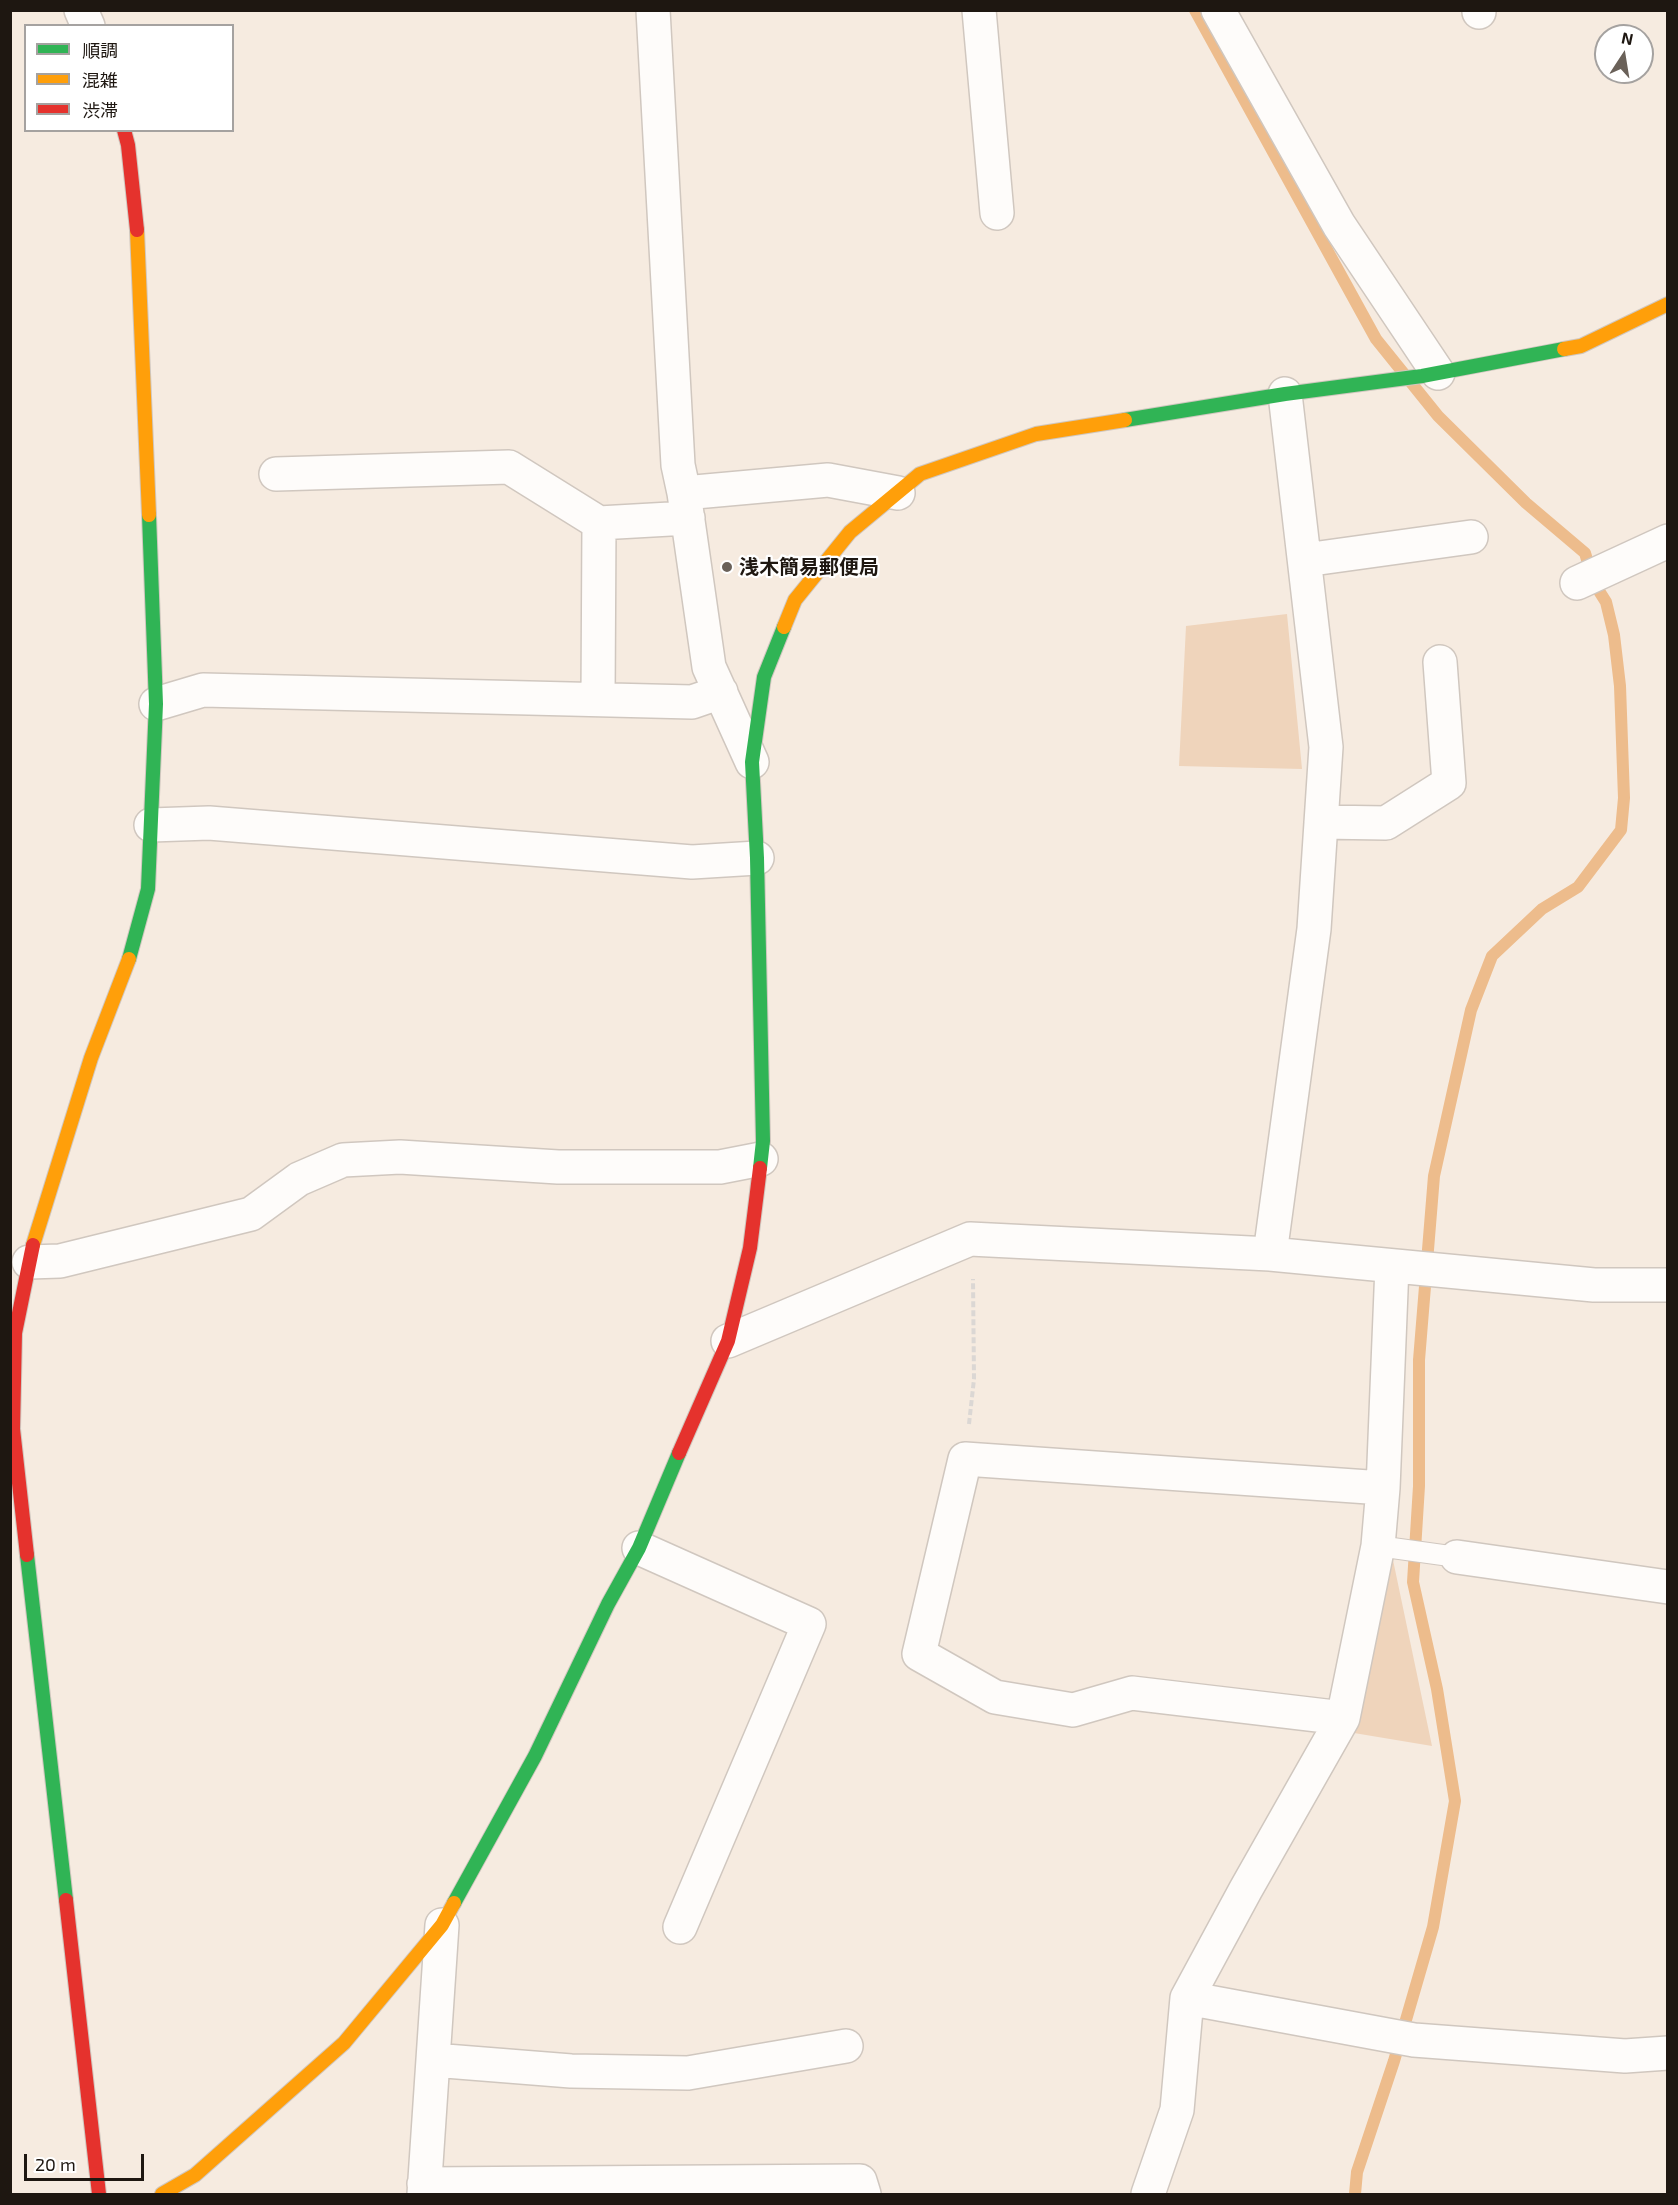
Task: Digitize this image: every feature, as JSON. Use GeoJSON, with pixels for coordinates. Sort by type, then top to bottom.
{"type":"FeatureCollection","features":[{"type":"Feature","properties":{"kind":"street"},"geometry":{"type":"LineString","coordinates":[[81,10],[87,24]]}},
{"type":"Feature","properties":{"kind":"street"},"geometry":{"type":"LineString","coordinates":[[653,10],[678,465],[709,667],[752,762]]}},
{"type":"Feature","properties":{"kind":"street"},"geometry":{"type":"LineString","coordinates":[[979,10],[997,213]]}},
{"type":"Feature","properties":{"kind":"street"},"geometry":{"type":"LineString","coordinates":[[1218,10],[1339,225],[1430,374]]}},
{"type":"Feature","properties":{"kind":"street"},"geometry":{"type":"LineString","coordinates":[[99,2194],[13,1429],[15,1334],[29,1262],[91,1058],[131,953],[148,889],[156,704],[138,242],[128,145],[125,132]]}},
{"type":"Feature","properties":{"kind":"street"},"geometry":{"type":"LineString","coordinates":[[162,2194],[195,2175],[344,2043],[442,1925],[535,1756],[608,1605],[639,1548],[728,1341],[750,1248],[763,1129],[757,858],[752,762],[764,677],[795,600],[850,532],[920,474],[1036,434],[1286,394],[1430,374],[1581,346],[1668,304]]}},
{"type":"Feature","properties":{"kind":"street"},"geometry":{"type":"LineString","coordinates":[[1270,1254],[1314,929],[1326,747],[1286,394]]}},
{"type":"Feature","properties":{"kind":"street"},"geometry":{"type":"LineString","coordinates":[[276,474],[509,467],[599,523],[828,480],[898,493]]}},
{"type":"Feature","properties":{"kind":"street"},"geometry":{"type":"LineString","coordinates":[[598,699],[599,523]]}},
{"type":"Feature","properties":{"kind":"street"},"geometry":{"type":"LineString","coordinates":[[1305,560],[1471,537]]}},
{"type":"Feature","properties":{"kind":"street"},"geometry":{"type":"LineString","coordinates":[[1577,583],[1668,541]]}},
{"type":"Feature","properties":{"kind":"street"},"geometry":{"type":"LineString","coordinates":[[1321,822],[1386,823],[1449,783],[1440,662]]}},
{"type":"Feature","properties":{"kind":"street"},"geometry":{"type":"LineString","coordinates":[[156,704],[203,690],[692,702],[721,692]]}},
{"type":"Feature","properties":{"kind":"street"},"geometry":{"type":"LineString","coordinates":[[151,825],[210,823],[692,862],[757,858]]}},
{"type":"Feature","properties":{"kind":"street"},"geometry":{"type":"LineString","coordinates":[[29,1262],[60,1261],[251,1214],[299,1179],[343,1160],[400,1157],[558,1167],[720,1167],[761,1159]]}},
{"type":"Feature","properties":{"kind":"street"},"geometry":{"type":"LineString","coordinates":[[728,1341],[970,1239],[1270,1254],[1594,1285],[1668,1284]]}},
{"type":"Feature","properties":{"kind":"street"},"geometry":{"type":"LineString","coordinates":[[1148,2194],[1177,2110],[1187,1998],[1343,1718],[1378,1546],[1383,1488],[1392,1266]]}},
{"type":"Feature","properties":{"kind":"street"},"geometry":{"type":"LineString","coordinates":[[1343,1718],[1132,1693],[1073,1710],[995,1697],[919,1654],[965,1459],[1383,1488]]}},
{"type":"Feature","properties":{"kind":"street"},"geometry":{"type":"LineString","coordinates":[[639,1548],[809,1624],[680,1926]]}},
{"type":"Feature","properties":{"kind":"street"},"geometry":{"type":"LineString","coordinates":[[1457,1557],[1668,1587]]}},
{"type":"Feature","properties":{"kind":"street"},"geometry":{"type":"LineString","coordinates":[[442,1925],[424,2189],[860,2181],[864,2194]]}},
{"type":"Feature","properties":{"kind":"street"},"geometry":{"type":"LineString","coordinates":[[1187,1998],[1414,2040],[1625,2056],[1668,2053]]}},
{"type":"Feature","properties":{"kind":"street"},"geometry":{"type":"LineString","coordinates":[[433,2060],[571,2071],[688,2073],[846,2046]]}},
{"type":"Feature","properties":{"kind":"lane"},"geometry":{"type":"LineString","coordinates":[[1378,1546],[1457,1557]]}},
{"type":"Feature","properties":{"kind":"path"},"geometry":{"type":"LineString","coordinates":[[965,1459],[974,1379],[970,1239]]}},
{"type":"Feature","properties":{"kind":"shaded area"},"geometry":{"type":"Polygon","coordinates":[[[1287,614],[1302,769],[1179,766],[1186,626],[1287,614]]]}},
{"type":"Feature","properties":{"kind":"shaded area"},"geometry":{"type":"Polygon","coordinates":[[[1382,1560],[1393,1560],[1432,1746],[1348,1732],[1382,1560]]]}},
{"type":"Feature","properties":{"kind":"waterway"},"geometry":{"type":"LineString","coordinates":[[1195,10],[1376,339],[1438,416],[1526,503],[1585,553],[1594,583],[1606,602],[1614,635],[1620,686],[1624,798],[1621,830],[1578,887],[1542,909],[1492,956],[1471,1010],[1434,1176],[1419,1360],[1419,1486],[1413,1582],[1437,1689],[1455,1801],[1433,1927],[1394,2061],[1357,2172],[1355,2194]]}},
{"type":"Feature","properties":{"kind":"traffic: fast"},"geometry":{"type":"LineString","coordinates":[[1125,420],[1285,394],[1422,376],[1564,349]]}},
{"type":"Feature","properties":{"kind":"traffic: fast"},"geometry":{"type":"LineString","coordinates":[[129,959],[148,889],[156,704],[149,515]]}},
{"type":"Feature","properties":{"kind":"traffic: fast"},"geometry":{"type":"LineString","coordinates":[[760,1168],[763,1141],[757,858],[752,762],[764,677],[784,627]]}},
{"type":"Feature","properties":{"kind":"traffic: fast"},"geometry":{"type":"LineString","coordinates":[[454,1903],[535,1756],[608,1604],[639,1548],[679,1453]]}},
{"type":"Feature","properties":{"kind":"traffic: fast"},"geometry":{"type":"LineString","coordinates":[[27,1555],[66,1900]]}},
{"type":"Feature","properties":{"kind":"traffic: slow"},"geometry":{"type":"LineString","coordinates":[[137,230],[149,515]]}},
{"type":"Feature","properties":{"kind":"traffic: slow"},"geometry":{"type":"LineString","coordinates":[[1564,349],[1581,346],[1668,304]]}},
{"type":"Feature","properties":{"kind":"traffic: slow"},"geometry":{"type":"LineString","coordinates":[[784,627],[795,600],[850,532],[920,474],[1036,434],[1125,420]]}},
{"type":"Feature","properties":{"kind":"traffic: slow"},"geometry":{"type":"LineString","coordinates":[[33,1245],[91,1058],[129,959]]}},
{"type":"Feature","properties":{"kind":"traffic: slow"},"geometry":{"type":"LineString","coordinates":[[162,2194],[195,2175],[344,2043],[442,1925],[454,1903]]}},
{"type":"Feature","properties":{"kind":"traffic: jam"},"geometry":{"type":"LineString","coordinates":[[125,132],[137,230]]}},
{"type":"Feature","properties":{"kind":"traffic: jam"},"geometry":{"type":"LineString","coordinates":[[679,1453],[728,1341],[750,1248],[760,1168]]}},
{"type":"Feature","properties":{"kind":"traffic: jam"},"geometry":{"type":"LineString","coordinates":[[27,1555],[13,1429],[15,1333],[33,1245]]}},
{"type":"Feature","properties":{"kind":"traffic: jam"},"geometry":{"type":"LineString","coordinates":[[66,1900],[99,2194]]}},
{"type":"Feature","properties":{"kind":"place","name":"浅木簡易郵便局"},"geometry":{"type":"Point","coordinates":[727,567]}}]}
